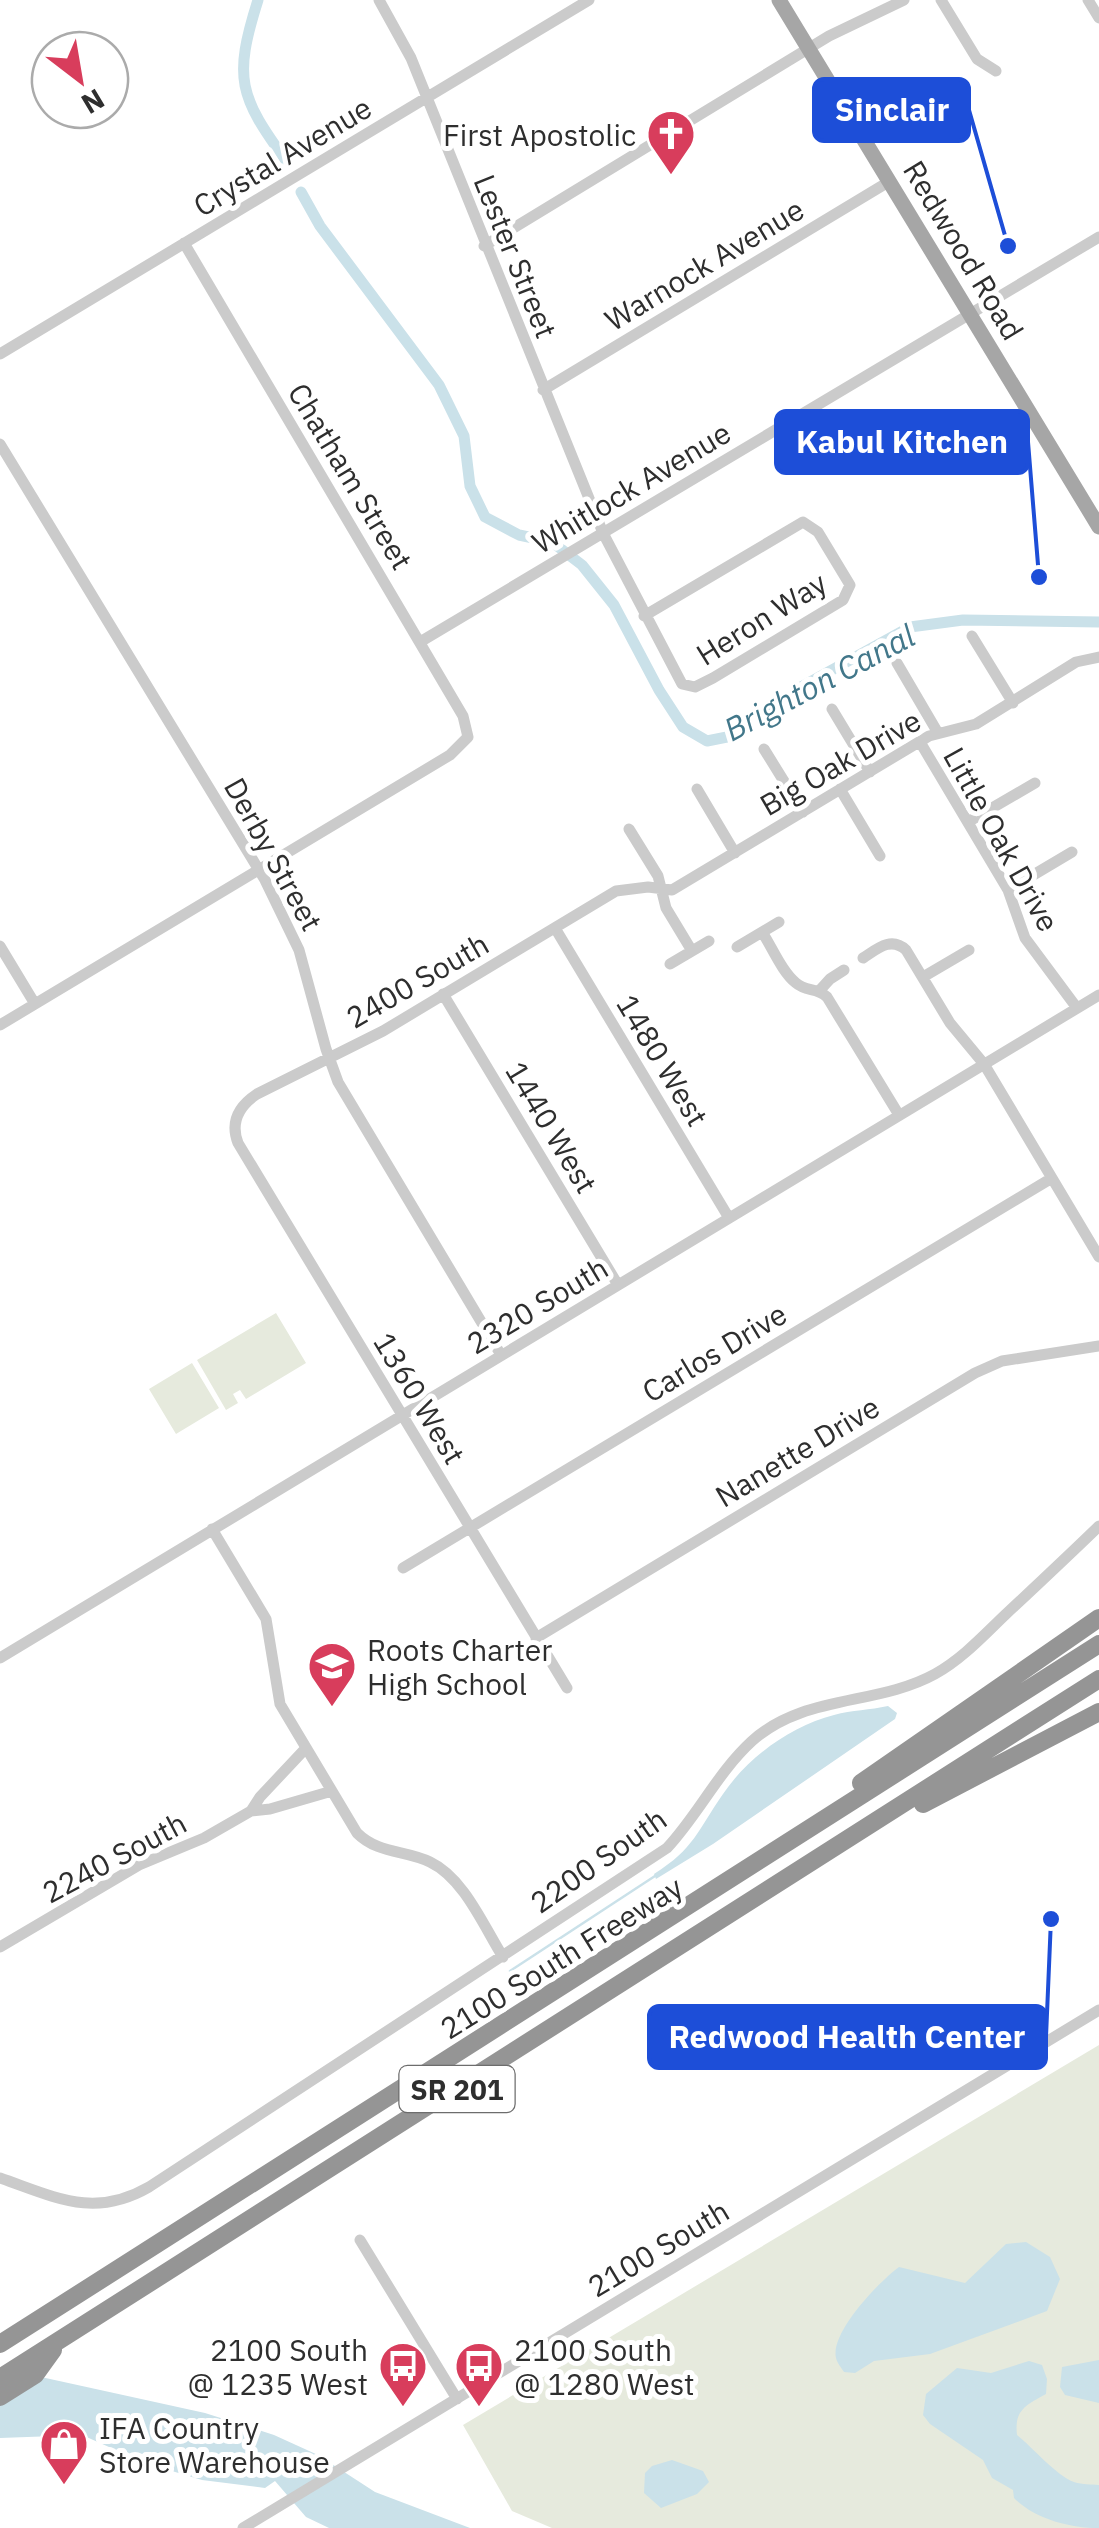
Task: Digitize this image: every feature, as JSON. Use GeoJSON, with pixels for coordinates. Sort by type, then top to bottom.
{"type":"FeatureCollection","features":[{"type":"Feature","properties":{"kind":"highway"},"geometry":{"type":"LineString","coordinates":[[709,1895],[758,1853],[1099,1618]]}},
{"type":"Feature","properties":{"kind":"highway","name":"2100 South Freeway"},"geometry":{"type":"LineString","coordinates":[[1,2339],[128,2250],[163,2242],[1099,1644]]}},
{"type":"Feature","properties":{"kind":"highway","name":"2100 South Freeway"},"geometry":{"type":"LineString","coordinates":[[0,2378],[1099,1679]]}},
{"type":"Feature","properties":{"kind":"highway"},"geometry":{"type":"LineString","coordinates":[[854,1837],[1099,1712]]}},
{"type":"Feature","properties":{"kind":"highway"},"geometry":{"type":"LineString","coordinates":[[0,2397],[35,2375],[60,2342]]}},
{"type":"Feature","properties":{"kind":"main road","name":"Redwood Road"},"geometry":{"type":"LineString","coordinates":[[780,0],[1099,527]]}},
{"type":"Feature","properties":{"kind":"street","name":"Lester Street"},"geometry":{"type":"LineString","coordinates":[[379,0],[411,58],[603,534],[680,680],[690,688]]}},
{"type":"Feature","properties":{"kind":"street","name":"Crystal Avenue"},"geometry":{"type":"LineString","coordinates":[[0,354],[589,0]]}},
{"type":"Feature","properties":{"kind":"street"},"geometry":{"type":"LineString","coordinates":[[484,246],[810,48],[904,0]]}},
{"type":"Feature","properties":{"kind":"street"},"geometry":{"type":"LineString","coordinates":[[941,0],[978,59],[996,71]]}},
{"type":"Feature","properties":{"kind":"street"},"geometry":{"type":"LineString","coordinates":[[1088,0],[1099,18]]}},
{"type":"Feature","properties":{"kind":"street","name":"Warnock Avenue"},"geometry":{"type":"LineString","coordinates":[[543,390],[890,181]]}},
{"type":"Feature","properties":{"kind":"street","name":"Whitlock Avenue"},"geometry":{"type":"LineString","coordinates":[[420,642],[1099,237]]}},
{"type":"Feature","properties":{"kind":"street","name":"Chatham Street"},"geometry":{"type":"LineString","coordinates":[[184,243],[466,722],[468,737],[450,755],[260,870]]}},
{"type":"Feature","properties":{"kind":"street","name":"Derby Street"},"geometry":{"type":"LineString","coordinates":[[0,444],[260,870],[299,950],[328,1058],[344,1093],[501,1356]]}},
{"type":"Feature","properties":{"kind":"street","name":"Heron Way"},"geometry":{"type":"LineString","coordinates":[[644,616],[795,526],[808,522],[818,532],[850,585],[843,600],[690,688]]}},
{"type":"Feature","properties":{"kind":"street"},"geometry":{"type":"LineString","coordinates":[[972,636],[1012,703]]}},
{"type":"Feature","properties":{"kind":"street","name":"Big Oak Drive"},"geometry":{"type":"LineString","coordinates":[[661,891],[675,889],[938,732],[976,724],[1066,671],[1099,659]]}},
{"type":"Feature","properties":{"kind":"street"},"geometry":{"type":"LineString","coordinates":[[897,663],[938,732]]}},
{"type":"Feature","properties":{"kind":"street"},"geometry":{"type":"LineString","coordinates":[[832,709],[870,772]]}},
{"type":"Feature","properties":{"kind":"street","name":"Little Oak Drive"},"geometry":{"type":"LineString","coordinates":[[920,742],[1008,890],[1025,938],[1077,1008]]}},
{"type":"Feature","properties":{"kind":"street"},"geometry":{"type":"LineString","coordinates":[[764,749],[802,812]]}},
{"type":"Feature","properties":{"kind":"street"},"geometry":{"type":"LineString","coordinates":[[968,822],[1035,782]]}},
{"type":"Feature","properties":{"kind":"street"},"geometry":{"type":"LineString","coordinates":[[697,788],[735,852]]}},
{"type":"Feature","properties":{"kind":"street"},"geometry":{"type":"LineString","coordinates":[[840,790],[880,856]]}},
{"type":"Feature","properties":{"kind":"street"},"geometry":{"type":"LineString","coordinates":[[629,829],[658,876],[666,908],[692,951]]}},
{"type":"Feature","properties":{"kind":"street"},"geometry":{"type":"LineString","coordinates":[[1008,890],[1072,852]]}},
{"type":"Feature","properties":{"kind":"street"},"geometry":{"type":"LineString","coordinates":[[0,1025],[260,870]]}},
{"type":"Feature","properties":{"kind":"street","name":"2400 South"},"geometry":{"type":"LineString","coordinates":[[234,1131],[240,1108],[248,1100],[383,1031],[616,891],[640,887],[661,891]]}},
{"type":"Feature","properties":{"kind":"street"},"geometry":{"type":"LineString","coordinates":[[738,946],[779,922]]}},
{"type":"Feature","properties":{"kind":"street","name":"1480 West"},"geometry":{"type":"LineString","coordinates":[[555,928],[729,1218]]}},
{"type":"Feature","properties":{"kind":"street"},"geometry":{"type":"LineString","coordinates":[[762,932],[793,980],[801,987],[820,990],[899,1115]]}},
{"type":"Feature","properties":{"kind":"street"},"geometry":{"type":"LineString","coordinates":[[670,964],[709,941]]}},
{"type":"Feature","properties":{"kind":"street"},"geometry":{"type":"LineString","coordinates":[[863,958],[885,945],[896,944],[906,950],[950,1023],[984,1064],[1099,1257]]}},
{"type":"Feature","properties":{"kind":"street"},"geometry":{"type":"LineString","coordinates":[[0,946],[35,1004]]}},
{"type":"Feature","properties":{"kind":"street"},"geometry":{"type":"LineString","coordinates":[[923,977],[969,950]]}},
{"type":"Feature","properties":{"kind":"street"},"geometry":{"type":"LineString","coordinates":[[820,990],[844,970]]}},
{"type":"Feature","properties":{"kind":"street","name":"1440 West"},"geometry":{"type":"LineString","coordinates":[[443,994],[618,1285]]}},
{"type":"Feature","properties":{"kind":"street","name":"2320 South"},"geometry":{"type":"LineString","coordinates":[[0,1658],[1099,994]]}},
{"type":"Feature","properties":{"kind":"street","name":"1360 West"},"geometry":{"type":"LineString","coordinates":[[234,1131],[567,1688]]}},
{"type":"Feature","properties":{"kind":"street","name":"Carlos Drive"},"geometry":{"type":"LineString","coordinates":[[402,1568],[1052,1178]]}},
{"type":"Feature","properties":{"kind":"street","name":"Nanette Drive"},"geometry":{"type":"LineString","coordinates":[[536,1638],[976,1373],[1002,1360],[1099,1346]]}},
{"type":"Feature","properties":{"kind":"street","name":"2200 South"},"geometry":{"type":"LineString","coordinates":[[0,2178],[90,2205],[122,2200],[149,2187],[667,1848],[690,1825],[753,1740],[798,1712],[846,1698],[908,1687],[963,1655],[1099,1526]]}},
{"type":"Feature","properties":{"kind":"street"},"geometry":{"type":"LineString","coordinates":[[212,1530],[266,1619],[275,1690],[306,1748],[366,1842],[428,1861],[447,1873],[503,1956]]}},
{"type":"Feature","properties":{"kind":"street","name":"2240 South"},"geometry":{"type":"LineString","coordinates":[[0,1947],[139,1865],[204,1838],[251,1810],[306,1748]]}},
{"type":"Feature","properties":{"kind":"street","name":"2240 South"},"geometry":{"type":"LineString","coordinates":[[251,1810],[270,1810],[332,1791]]}},
{"type":"Feature","properties":{"kind":"street","name":"2100 South"},"geometry":{"type":"LineString","coordinates":[[244,2528],[1099,2010]]}},
{"type":"Feature","properties":{"kind":"street"},"geometry":{"type":"LineString","coordinates":[[360,2240],[457,2398]]}},
{"type":"Feature","properties":{"kind":"shaded area"},"geometry":{"type":"Polygon","coordinates":[[[276,1313],[306,1363],[246,1399],[240,1390],[233,1394],[238,1403],[226,1410],[197,1360],[276,1313]]]}},
{"type":"Feature","properties":{"kind":"shaded area"},"geometry":{"type":"Polygon","coordinates":[[[192,1363],[219,1408],[176,1434],[149,1389],[192,1363]]]}},
{"type":"Feature","properties":{"kind":"shaded area"},"geometry":{"type":"Polygon","coordinates":[[[1099,2045],[1099,2528],[552,2528],[512,2511],[463,2425],[1099,2045]]]}},
{"type":"Feature","properties":{"kind":"water"},"geometry":{"type":"Polygon","coordinates":[[[888,1706],[897,1713],[895,1719],[656,1879],[654,1874],[694,1838],[733,1780],[772,1745],[818,1720],[888,1706]]]}},
{"type":"Feature","properties":{"kind":"water"},"geometry":{"type":"Polygon","coordinates":[[[1026,2242],[1050,2257],[1060,2279],[1047,2311],[930,2354],[874,2361],[855,2373],[844,2372],[836,2358],[836,2347],[848,2321],[899,2267],[965,2283],[1006,2244],[1026,2242]]]}},
{"type":"Feature","properties":{"kind":"water"},"geometry":{"type":"Polygon","coordinates":[[[1099,2360],[1099,2403],[1065,2395],[1060,2387],[1062,2367],[1099,2360]]]}},
{"type":"Feature","properties":{"kind":"water"},"geometry":{"type":"Polygon","coordinates":[[[1029,2361],[1042,2365],[1047,2379],[1046,2394],[1023,2409],[1017,2420],[1017,2435],[1068,2479],[1099,2485],[1099,2528],[1065,2524],[1032,2512],[1014,2498],[1013,2490],[992,2478],[983,2460],[923,2415],[926,2394],[957,2368],[991,2373],[1029,2361]]]}},
{"type":"Feature","properties":{"kind":"water"},"geometry":{"type":"Polygon","coordinates":[[[0,2368],[205,2413],[274,2435],[318,2455],[375,2492],[470,2528],[329,2528],[306,2517],[275,2481],[265,2488],[202,2480],[145,2463],[82,2435],[0,2438],[0,2368]]]}},
{"type":"Feature","properties":{"kind":"water"},"geometry":{"type":"Polygon","coordinates":[[[672,2460],[703,2471],[709,2482],[697,2494],[661,2508],[644,2493],[645,2473],[652,2466],[672,2460]]]}},
{"type":"Feature","properties":{"kind":"waterway","name":"Brighton Canal"},"geometry":{"type":"LineString","coordinates":[[258,0],[245,49],[245,86],[259,120],[287,162]]}},
{"type":"Feature","properties":{"kind":"waterway","name":"Brighton Canal"},"geometry":{"type":"LineString","coordinates":[[301,192],[320,226],[439,385],[464,436],[470,486],[485,517],[519,535],[552,542],[582,565],[614,605],[683,727],[707,741],[732,736],[801,687],[910,627],[963,620],[1099,622]]}},
{"type":"Feature","properties":{"kind":"waterway"},"geometry":{"type":"LineString","coordinates":[[510,1971],[655,1876]]}},
{"type":"Feature","properties":{"kind":"place","name":"First Apostolic"},"geometry":{"type":"Point","coordinates":[671,176]}},
{"type":"Feature","properties":{"kind":"place","name":"Sinclair"},"geometry":{"type":"Point","coordinates":[1008,246]}},
{"type":"Feature","properties":{"kind":"place","name":"Kabul Kitchen"},"geometry":{"type":"Point","coordinates":[1039,577]}},
{"type":"Feature","properties":{"kind":"place","name":"Roots Charter High School"},"geometry":{"type":"Point","coordinates":[332,1708]}},
{"type":"Feature","properties":{"kind":"place","name":"Redwood Health Center"},"geometry":{"type":"Point","coordinates":[1051,1919]}},
{"type":"Feature","properties":{"kind":"place","name":"2100 South @ 1235 West"},"geometry":{"type":"Point","coordinates":[403,2408]}},
{"type":"Feature","properties":{"kind":"place","name":"2100 South @ 1280 West"},"geometry":{"type":"Point","coordinates":[479,2408]}},
{"type":"Feature","properties":{"kind":"place","name":"IFA Country Store Warehouse"},"geometry":{"type":"Point","coordinates":[64,2486]}}]}
